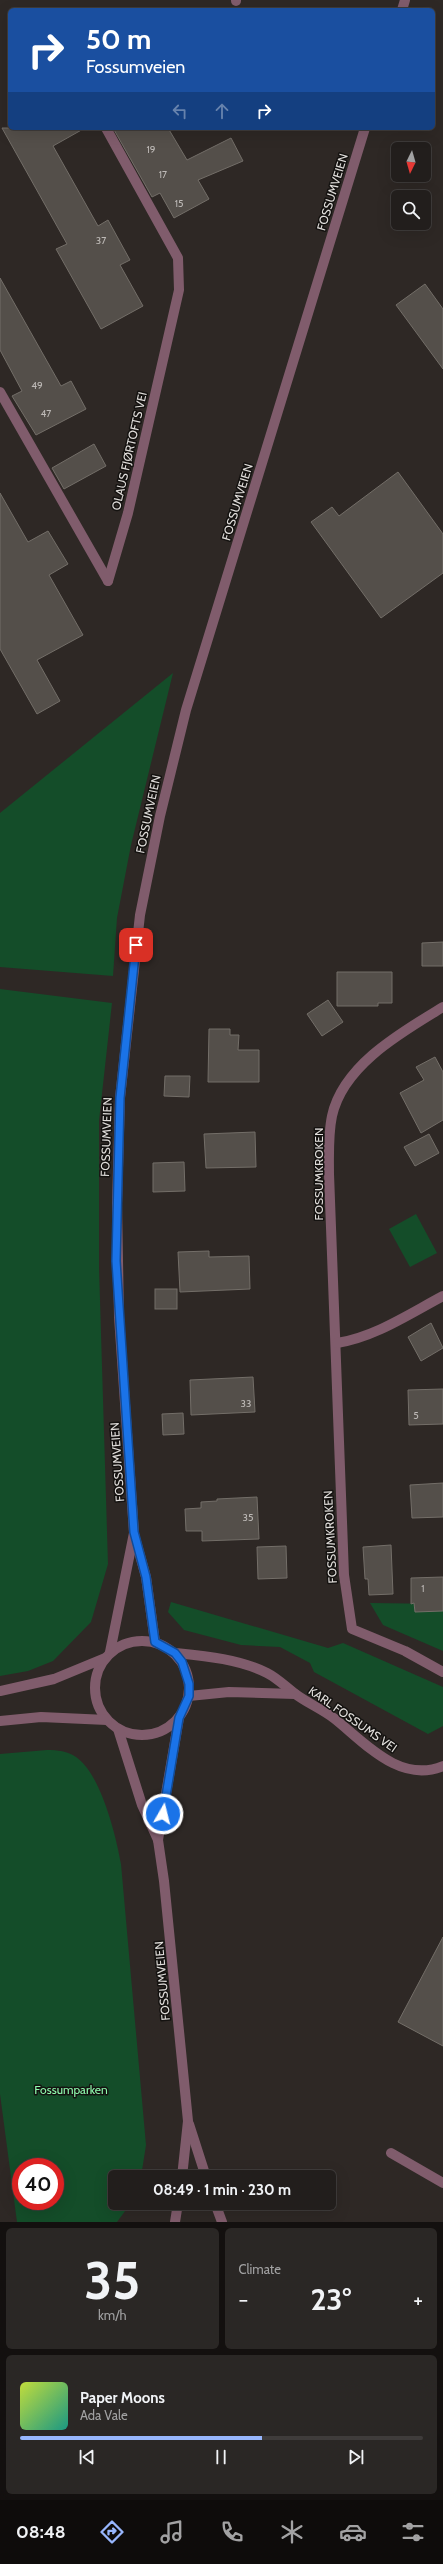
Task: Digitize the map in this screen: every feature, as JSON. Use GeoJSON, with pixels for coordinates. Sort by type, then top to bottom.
{"type":"FeatureCollection","features":[{"type":"Feature","properties":{"kind":"street","name":"OLAUS FJØRTOFTS VEI"},"geometry":{"type":"LineString","coordinates":[[0,392],[108,581],[128,513],[179,290],[178,258],[107,130]]}},
{"type":"Feature","properties":{"kind":"street","name":"FOSSUMVEIEN"},"geometry":{"type":"LineString","coordinates":[[155,1642],[146,1577],[134,1532],[116,1261],[120,1098],[134,960],[160,816],[186,710],[364,130]]}},
{"type":"Feature","properties":{"kind":"street","name":"FOSSUMKROKEN"},"geometry":{"type":"LineString","coordinates":[[443,1007],[394,1039],[369,1060],[345,1087],[333,1115],[329,1174],[344,1575],[352,1629],[405,1652],[443,1672]]}},
{"type":"Feature","properties":{"kind":"street"},"geometry":{"type":"LineString","coordinates":[[336,1343],[350,1341],[392,1324],[443,1296]]}},
{"type":"Feature","properties":{"kind":"street","name":"FOSSUMVEIEN"},"geometry":{"type":"LineString","coordinates":[[134,1532],[107,1655],[99,1668],[94,1689],[96,1700],[107,1720],[118,1728],[144,1735],[157,1733],[179,1718]]}},
{"type":"Feature","properties":{"kind":"street"},"geometry":{"type":"LineString","coordinates":[[0,1691],[54,1679],[107,1655],[131,1641],[155,1642],[175,1653]]}},
{"type":"Feature","properties":{"kind":"street","name":"FOSSUMVEIEN"},"geometry":{"type":"LineString","coordinates":[[158,1840],[179,1718],[189,1696],[187,1673],[175,1653]]}},
{"type":"Feature","properties":{"kind":"street","name":"KARL FOSSUMS VEI"},"geometry":{"type":"LineString","coordinates":[[175,1653],[208,1656],[251,1667],[267,1673],[295,1694],[334,1718],[391,1762],[413,1770],[443,1766]]}},
{"type":"Feature","properties":{"kind":"street","name":"KARL FOSSUMS VEI"},"geometry":{"type":"LineString","coordinates":[[189,1696],[229,1692],[295,1694]]}},
{"type":"Feature","properties":{"kind":"street"},"geometry":{"type":"LineString","coordinates":[[0,1721],[41,1717],[107,1720]]}},
{"type":"Feature","properties":{"kind":"street","name":"FOSSUMVEIEN"},"geometry":{"type":"LineString","coordinates":[[118,1728],[142,1805],[158,1840],[171,1931],[188,2121],[183,2170]]}},
{"type":"Feature","properties":{"kind":"street","name":"FOSSUMVEIEN"},"geometry":{"type":"LineString","coordinates":[[188,2121],[204,2170]]}},
{"type":"Feature","properties":{"kind":"street"},"geometry":{"type":"LineString","coordinates":[[391,2153],[443,2183]]}},
{"type":"Feature","properties":{"kind":"street"},"geometry":{"type":"LineString","coordinates":[[175,2222],[177,2210]]}},
{"type":"Feature","properties":{"kind":"street"},"geometry":{"type":"LineString","coordinates":[[218,2210],[222,2222]]}},
{"type":"Feature","properties":{"kind":"green space"},"geometry":{"type":"Polygon","coordinates":[[[173,673],[131,845],[117,918],[113,976],[0,967],[0,813],[173,673]]]}},
{"type":"Feature","properties":{"kind":"green space"},"geometry":{"type":"Polygon","coordinates":[[[0,989],[112,1003],[99,1121],[99,1267],[108,1564],[91,1622],[53,1661],[28,1671],[0,1676],[0,989]]]}},
{"type":"Feature","properties":{"kind":"green space"},"geometry":{"type":"Polygon","coordinates":[[[416,1214],[437,1253],[410,1267],[389,1229],[416,1214]]]}},
{"type":"Feature","properties":{"kind":"green space"},"geometry":{"type":"Polygon","coordinates":[[[171,1602],[328,1648],[343,1643],[443,1687],[443,1726],[428,1734],[314,1672],[310,1663],[280,1647],[241,1645],[184,1630],[168,1612],[171,1602]]]}},
{"type":"Feature","properties":{"kind":"green space"},"geometry":{"type":"Polygon","coordinates":[[[370,1603],[443,1604],[443,1651],[383,1625],[370,1603]]]}},
{"type":"Feature","properties":{"kind":"green space","name":"Fossumparken"},"geometry":{"type":"Polygon","coordinates":[[[47,1750],[66,1752],[76,1757],[85,1765],[100,1791],[111,1822],[121,1864],[146,2145],[142,2170],[108,2170],[108,2210],[126,2210],[117,2222],[17,2222],[15,2210],[64,2210],[64,2158],[12,2158],[12,2184],[0,2094],[0,1754],[47,1750]]]}},
{"type":"Feature","properties":{"kind":"building"},"geometry":{"type":"Polygon","coordinates":[[[2,128],[8,128],[8,130],[81,130],[53,146],[98,226],[108,220],[130,260],[120,265],[143,306],[101,329],[56,249],[67,244],[2,128]]]}},
{"type":"Feature","properties":{"kind":"building"},"geometry":{"type":"Polygon","coordinates":[[[114,130],[169,130],[187,160],[231,138],[243,161],[198,180],[209,199],[174,218],[160,193],[152,197],[114,130]]]}},
{"type":"Feature","properties":{"kind":"building"},"geometry":{"type":"Polygon","coordinates":[[[0,278],[61,386],[71,381],[86,409],[36,435],[12,396],[22,391],[0,350],[0,278]]]}},
{"type":"Feature","properties":{"kind":"building"},"geometry":{"type":"Polygon","coordinates":[[[425,284],[443,309],[443,369],[396,305],[425,284]]]}},
{"type":"Feature","properties":{"kind":"building"},"geometry":{"type":"Polygon","coordinates":[[[94,444],[106,466],[64,489],[52,468],[94,444]]]}},
{"type":"Feature","properties":{"kind":"building"},"geometry":{"type":"Polygon","coordinates":[[[398,472],[443,534],[443,573],[381,618],[311,522],[332,507],[339,516],[398,472]]]}},
{"type":"Feature","properties":{"kind":"building"},"geometry":{"type":"Polygon","coordinates":[[[0,493],[28,542],[48,531],[68,564],[49,575],[83,635],[37,660],[60,701],[37,714],[0,649],[0,493]]]}},
{"type":"Feature","properties":{"kind":"building"},"geometry":{"type":"Polygon","coordinates":[[[443,942],[443,966],[422,966],[422,943],[443,942]]]}},
{"type":"Feature","properties":{"kind":"building"},"geometry":{"type":"Polygon","coordinates":[[[337,972],[392,972],[392,1003],[378,1003],[378,1006],[337,1006],[337,972]]]}},
{"type":"Feature","properties":{"kind":"building"},"geometry":{"type":"Polygon","coordinates":[[[328,1000],[343,1022],[322,1036],[307,1014],[328,1000]]]}},
{"type":"Feature","properties":{"kind":"building"},"geometry":{"type":"Polygon","coordinates":[[[209,1029],[230,1029],[230,1035],[239,1035],[238,1050],[259,1050],[259,1082],[208,1082],[209,1029]]]}},
{"type":"Feature","properties":{"kind":"building"},"geometry":{"type":"Polygon","coordinates":[[[435,1057],[443,1072],[443,1120],[421,1133],[400,1093],[424,1080],[416,1067],[435,1057]]]}},
{"type":"Feature","properties":{"kind":"building"},"geometry":{"type":"Polygon","coordinates":[[[165,1076],[190,1076],[189,1097],[164,1096],[165,1076]]]}},
{"type":"Feature","properties":{"kind":"building"},"geometry":{"type":"Polygon","coordinates":[[[255,1132],[256,1167],[206,1168],[204,1134],[255,1132]]]}},
{"type":"Feature","properties":{"kind":"building"},"geometry":{"type":"Polygon","coordinates":[[[429,1134],[439,1153],[415,1166],[404,1147],[429,1134]]]}},
{"type":"Feature","properties":{"kind":"building"},"geometry":{"type":"Polygon","coordinates":[[[184,1162],[185,1191],[153,1192],[153,1163],[184,1162]]]}},
{"type":"Feature","properties":{"kind":"building"},"geometry":{"type":"Polygon","coordinates":[[[209,1251],[209,1257],[249,1256],[250,1289],[180,1292],[178,1252],[209,1251]]]}},
{"type":"Feature","properties":{"kind":"building"},"geometry":{"type":"Polygon","coordinates":[[[155,1289],[177,1289],[177,1309],[155,1309],[155,1289]]]}},
{"type":"Feature","properties":{"kind":"building"},"geometry":{"type":"Polygon","coordinates":[[[431,1323],[443,1348],[421,1361],[408,1337],[431,1323]]]}},
{"type":"Feature","properties":{"kind":"building"},"geometry":{"type":"Polygon","coordinates":[[[253,1377],[255,1412],[191,1415],[190,1380],[253,1377]]]}},
{"type":"Feature","properties":{"kind":"building"},"geometry":{"type":"Polygon","coordinates":[[[443,1389],[443,1424],[409,1425],[408,1390],[443,1389]]]}},
{"type":"Feature","properties":{"kind":"building"},"geometry":{"type":"Polygon","coordinates":[[[183,1413],[184,1434],[163,1435],[162,1414],[183,1413]]]}},
{"type":"Feature","properties":{"kind":"building"},"geometry":{"type":"Polygon","coordinates":[[[443,1483],[443,1517],[412,1518],[410,1485],[443,1483]]]}},
{"type":"Feature","properties":{"kind":"building"},"geometry":{"type":"Polygon","coordinates":[[[257,1497],[259,1539],[202,1541],[202,1531],[186,1531],[185,1509],[201,1508],[201,1502],[217,1501],[217,1499],[257,1497]]]}},
{"type":"Feature","properties":{"kind":"building"},"geometry":{"type":"Polygon","coordinates":[[[391,1545],[393,1594],[369,1595],[368,1579],[365,1579],[363,1547],[391,1545]]]}},
{"type":"Feature","properties":{"kind":"building"},"geometry":{"type":"Polygon","coordinates":[[[286,1546],[287,1578],[258,1579],[257,1547],[286,1546]]]}},
{"type":"Feature","properties":{"kind":"building"},"geometry":{"type":"Polygon","coordinates":[[[443,1577],[443,1611],[415,1612],[414,1603],[411,1604],[411,1578],[443,1577]]]}},
{"type":"Feature","properties":{"kind":"building"},"geometry":{"type":"Polygon","coordinates":[[[443,1937],[443,2046],[398,2022],[443,1937]]]}},
{"type":"Feature","properties":{"kind":"route"},"geometry":{"type":"LineString","coordinates":[[136,945],[120,1098],[118,1159],[116,1261],[122,1373],[133,1495],[134,1532],[146,1577],[155,1642],[175,1653],[182,1662],[187,1673],[189,1684],[189,1696],[185,1708],[179,1718],[167,1780],[163,1814]]}}]}
